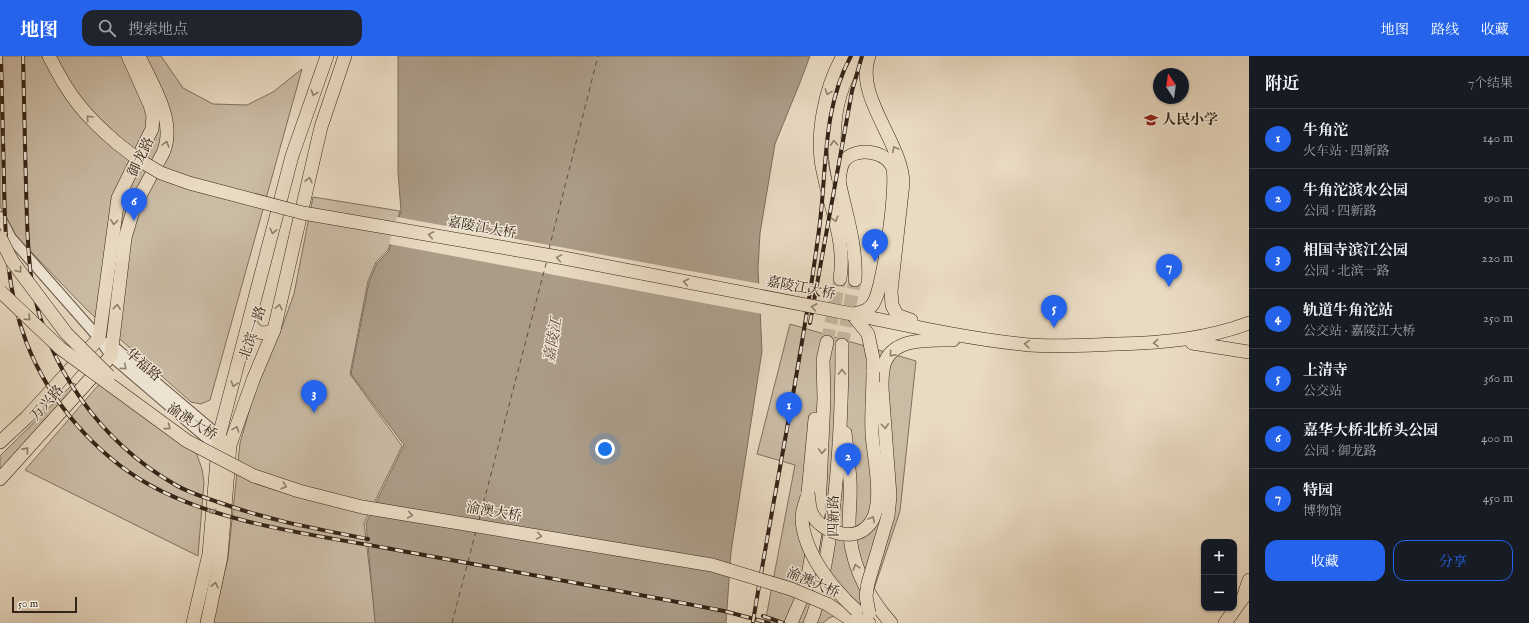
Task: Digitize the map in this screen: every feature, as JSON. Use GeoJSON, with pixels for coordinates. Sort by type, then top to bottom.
{"type":"FeatureCollection","features":[{"type":"Feature","properties":{"kind":"main road","name":"嘉陵江大桥"},"geometry":{"type":"LineString","coordinates":[[49,56],[61,80],[76,103],[93,122],[139,160],[161,173],[189,183],[303,213],[564,258],[987,340]]}},
{"type":"Feature","properties":{"kind":"main road","name":"御龙路"},"geometry":{"type":"LineString","coordinates":[[99,338],[118,198],[152,129],[153,116],[150,105],[128,56]]}},
{"type":"Feature","properties":{"kind":"main road","name":"御龙路"},"geometry":{"type":"LineString","coordinates":[[112,351],[124,238],[129,219],[167,144],[168,132],[162,108],[139,56]]}},
{"type":"Feature","properties":{"kind":"main road","name":"北滨一路"},"geometry":{"type":"LineString","coordinates":[[193,623],[209,554],[224,446],[250,322],[292,156],[327,56]]}},
{"type":"Feature","properties":{"kind":"main road","name":"北滨一路"},"geometry":{"type":"LineString","coordinates":[[207,623],[221,557],[224,446],[274,330],[321,128],[345,56]]}},
{"type":"Feature","properties":{"kind":"main road"},"geometry":{"type":"LineString","coordinates":[[840,279],[843,263],[838,229],[822,170],[821,136],[823,106],[843,56]]}},
{"type":"Feature","properties":{"kind":"main road"},"geometry":{"type":"LineString","coordinates":[[855,280],[856,260],[835,159],[834,132],[837,107],[845,80],[859,56]]}},
{"type":"Feature","properties":{"kind":"main road"},"geometry":{"type":"LineString","coordinates":[[869,56],[866,64],[868,89],[874,106],[900,158],[903,171],[904,183],[891,291],[894,310],[902,317],[987,340]]}},
{"type":"Feature","properties":{"kind":"main road"},"geometry":{"type":"LineString","coordinates":[[839,182],[843,162],[848,157],[862,153],[882,156],[891,165],[893,171],[895,183],[887,246],[883,302],[878,310],[865,317]]}},
{"type":"Feature","properties":{"kind":"main road"},"geometry":{"type":"LineString","coordinates":[[0,237],[12,262],[66,333],[137,404]]}},
{"type":"Feature","properties":{"kind":"main road"},"geometry":{"type":"LineString","coordinates":[[808,493],[812,514],[824,528],[838,533],[854,534],[867,528],[874,516],[878,496],[872,432],[873,358],[868,334],[852,314],[867,310],[874,302],[878,291],[887,246]]}},
{"type":"Feature","properties":{"kind":"main road"},"geometry":{"type":"LineString","coordinates":[[0,291],[60,348],[137,404]]}},
{"type":"Feature","properties":{"kind":"main road"},"geometry":{"type":"LineString","coordinates":[[250,322],[254,330],[259,333],[274,330]]}},
{"type":"Feature","properties":{"kind":"main road"},"geometry":{"type":"LineString","coordinates":[[864,618],[868,583],[888,516],[890,496],[882,388],[884,365],[890,353],[900,346],[923,340],[987,340],[1031,345],[1075,346],[1177,341],[1215,334],[1249,324]]}},
{"type":"Feature","properties":{"kind":"main road","name":"万兴路"},"geometry":{"type":"LineString","coordinates":[[0,442],[27,417],[99,338]]}},
{"type":"Feature","properties":{"kind":"main road"},"geometry":{"type":"LineString","coordinates":[[1177,341],[1206,344],[1249,352]]}},
{"type":"Feature","properties":{"kind":"main road"},"geometry":{"type":"LineString","coordinates":[[827,342],[823,360],[809,469],[808,493],[802,518],[808,541],[818,566],[838,594],[864,618]]}},
{"type":"Feature","properties":{"kind":"main road"},"geometry":{"type":"LineString","coordinates":[[810,623],[819,593],[833,523],[842,398],[842,345]]}},
{"type":"Feature","properties":{"kind":"main road","name":"万兴路"},"geometry":{"type":"LineString","coordinates":[[0,479],[112,351]]}},
{"type":"Feature","properties":{"kind":"main road"},"geometry":{"type":"LineString","coordinates":[[791,623],[806,588],[819,510],[824,398],[823,360]]}},
{"type":"Feature","properties":{"kind":"main road","name":"四新路"},"geometry":{"type":"LineString","coordinates":[[842,398],[850,482],[849,525],[851,547],[856,568],[865,588],[891,623]]}},
{"type":"Feature","properties":{"kind":"main road","name":"渝澳大桥"},"geometry":{"type":"LineString","coordinates":[[137,404],[187,441],[254,476],[299,491],[362,506],[712,565],[790,588],[826,604],[864,618]]}},
{"type":"Feature","properties":{"kind":"main road"},"geometry":{"type":"LineString","coordinates":[[1225,623],[1246,599],[1249,580]]}},
{"type":"Feature","properties":{"kind":"main road"},"geometry":{"type":"LineString","coordinates":[[826,604],[844,623]]}},
{"type":"Feature","properties":{"kind":"street","name":"华福路"},"geometry":{"type":"LineString","coordinates":[[0,217],[11,238],[99,338],[112,351],[224,446]]}},
{"type":"Feature","properties":{"kind":"shaded area"},"geometry":{"type":"Polygon","coordinates":[[[0,56],[161,56],[183,88],[213,104],[247,105],[273,92],[302,69],[210,400],[201,404],[191,402],[86,309],[16,236],[0,206],[0,56]]]}},
{"type":"Feature","properties":{"kind":"shaded area"},"geometry":{"type":"Polygon","coordinates":[[[313,197],[400,211],[388,250],[376,262],[368,281],[350,374],[402,446],[364,523],[376,623],[212,623],[228,558],[240,443],[257,383],[281,330],[294,294],[313,197]]]}},
{"type":"Feature","properties":{"kind":"shaded area"},"geometry":{"type":"Polygon","coordinates":[[[790,324],[916,361],[900,511],[874,589],[859,605],[829,618],[823,623],[765,623],[795,465],[757,454],[790,324]]]}},
{"type":"Feature","properties":{"kind":"shaded area"},"geometry":{"type":"Polygon","coordinates":[[[101,382],[192,441],[202,469],[204,482],[198,556],[25,470],[101,382]]]}},
{"type":"Feature","properties":{"kind":"shaded area"},"geometry":{"type":"Polygon","coordinates":[[[74,383],[78,387],[0,470],[0,456],[74,383]]]}},
{"type":"Feature","properties":{"kind":"water","name":"嘉陵江"},"geometry":{"type":"Polygon","coordinates":[[[398,56],[810,56],[775,144],[760,233],[758,269],[762,351],[731,552],[726,623],[375,622],[366,523],[404,445],[351,374],[369,282],[377,263],[389,251],[401,211],[398,172],[398,56]]]}},
{"type":"Feature","properties":{"kind":"pier"},"geometry":{"type":"Polygon","coordinates":[[[397,217],[761,284],[762,314],[389,244],[397,217]]]}},
{"type":"Feature","properties":{"kind":"ferry route"},"geometry":{"type":"LineString","coordinates":[[549,249],[598,56]]}},
{"type":"Feature","properties":{"kind":"ferry route"},"geometry":{"type":"LineString","coordinates":[[479,520],[547,260]]}},
{"type":"Feature","properties":{"kind":"ferry route"},"geometry":{"type":"LineString","coordinates":[[452,623],[476,531]]}},
{"type":"Feature","properties":{"kind":"tunnel"},"geometry":{"type":"LineString","coordinates":[[827,342],[840,279]]}},
{"type":"Feature","properties":{"kind":"tunnel"},"geometry":{"type":"LineString","coordinates":[[842,345],[855,280]]}},
{"type":"Feature","properties":{"kind":"railway"},"geometry":{"type":"LineString","coordinates":[[1,56],[6,242],[11,283],[20,324],[36,365],[61,405],[92,441],[128,472],[148,484],[175,497],[233,518],[295,532],[724,611],[769,623]]}},
{"type":"Feature","properties":{"kind":"railway"},"geometry":{"type":"LineString","coordinates":[[23,56],[27,223],[32,283],[39,314],[50,344],[64,372],[81,399],[101,424],[123,447],[148,467],[184,489],[255,514],[292,524],[368,539]]}},
{"type":"Feature","properties":{"kind":"railway"},"geometry":{"type":"LineString","coordinates":[[753,622],[812,279],[819,230],[830,119],[835,97],[851,56]]}},
{"type":"Feature","properties":{"kind":"railway"},"geometry":{"type":"LineString","coordinates":[[810,323],[852,91],[862,56]]}},
{"type":"Feature","properties":{"kind":"railway"},"geometry":{"type":"LineString","coordinates":[[763,616],[783,623]]}},
{"type":"Feature","properties":{"kind":"place","name":"人民小学"},"geometry":{"type":"Point","coordinates":[1151,120]}},
{"type":"Feature","properties":{"kind":"place","name":"嘉华大桥北桥头公园"},"geometry":{"type":"Point","coordinates":[134,221]}},
{"type":"Feature","properties":{"kind":"place","name":"轨道牛角沱站"},"geometry":{"type":"Point","coordinates":[875,262]}},
{"type":"Feature","properties":{"kind":"place","name":"特园"},"geometry":{"type":"Point","coordinates":[1169,287]}},
{"type":"Feature","properties":{"kind":"place","name":"上清寺"},"geometry":{"type":"Point","coordinates":[1054,328]}},
{"type":"Feature","properties":{"kind":"place","name":"相国寺滨江公园"},"geometry":{"type":"Point","coordinates":[314,413]}},
{"type":"Feature","properties":{"kind":"place","name":"牛角沱"},"geometry":{"type":"Point","coordinates":[789,425]}},
{"type":"Feature","properties":{"kind":"place","name":"牛角沱滨水公园"},"geometry":{"type":"Point","coordinates":[848,476]}}]}
